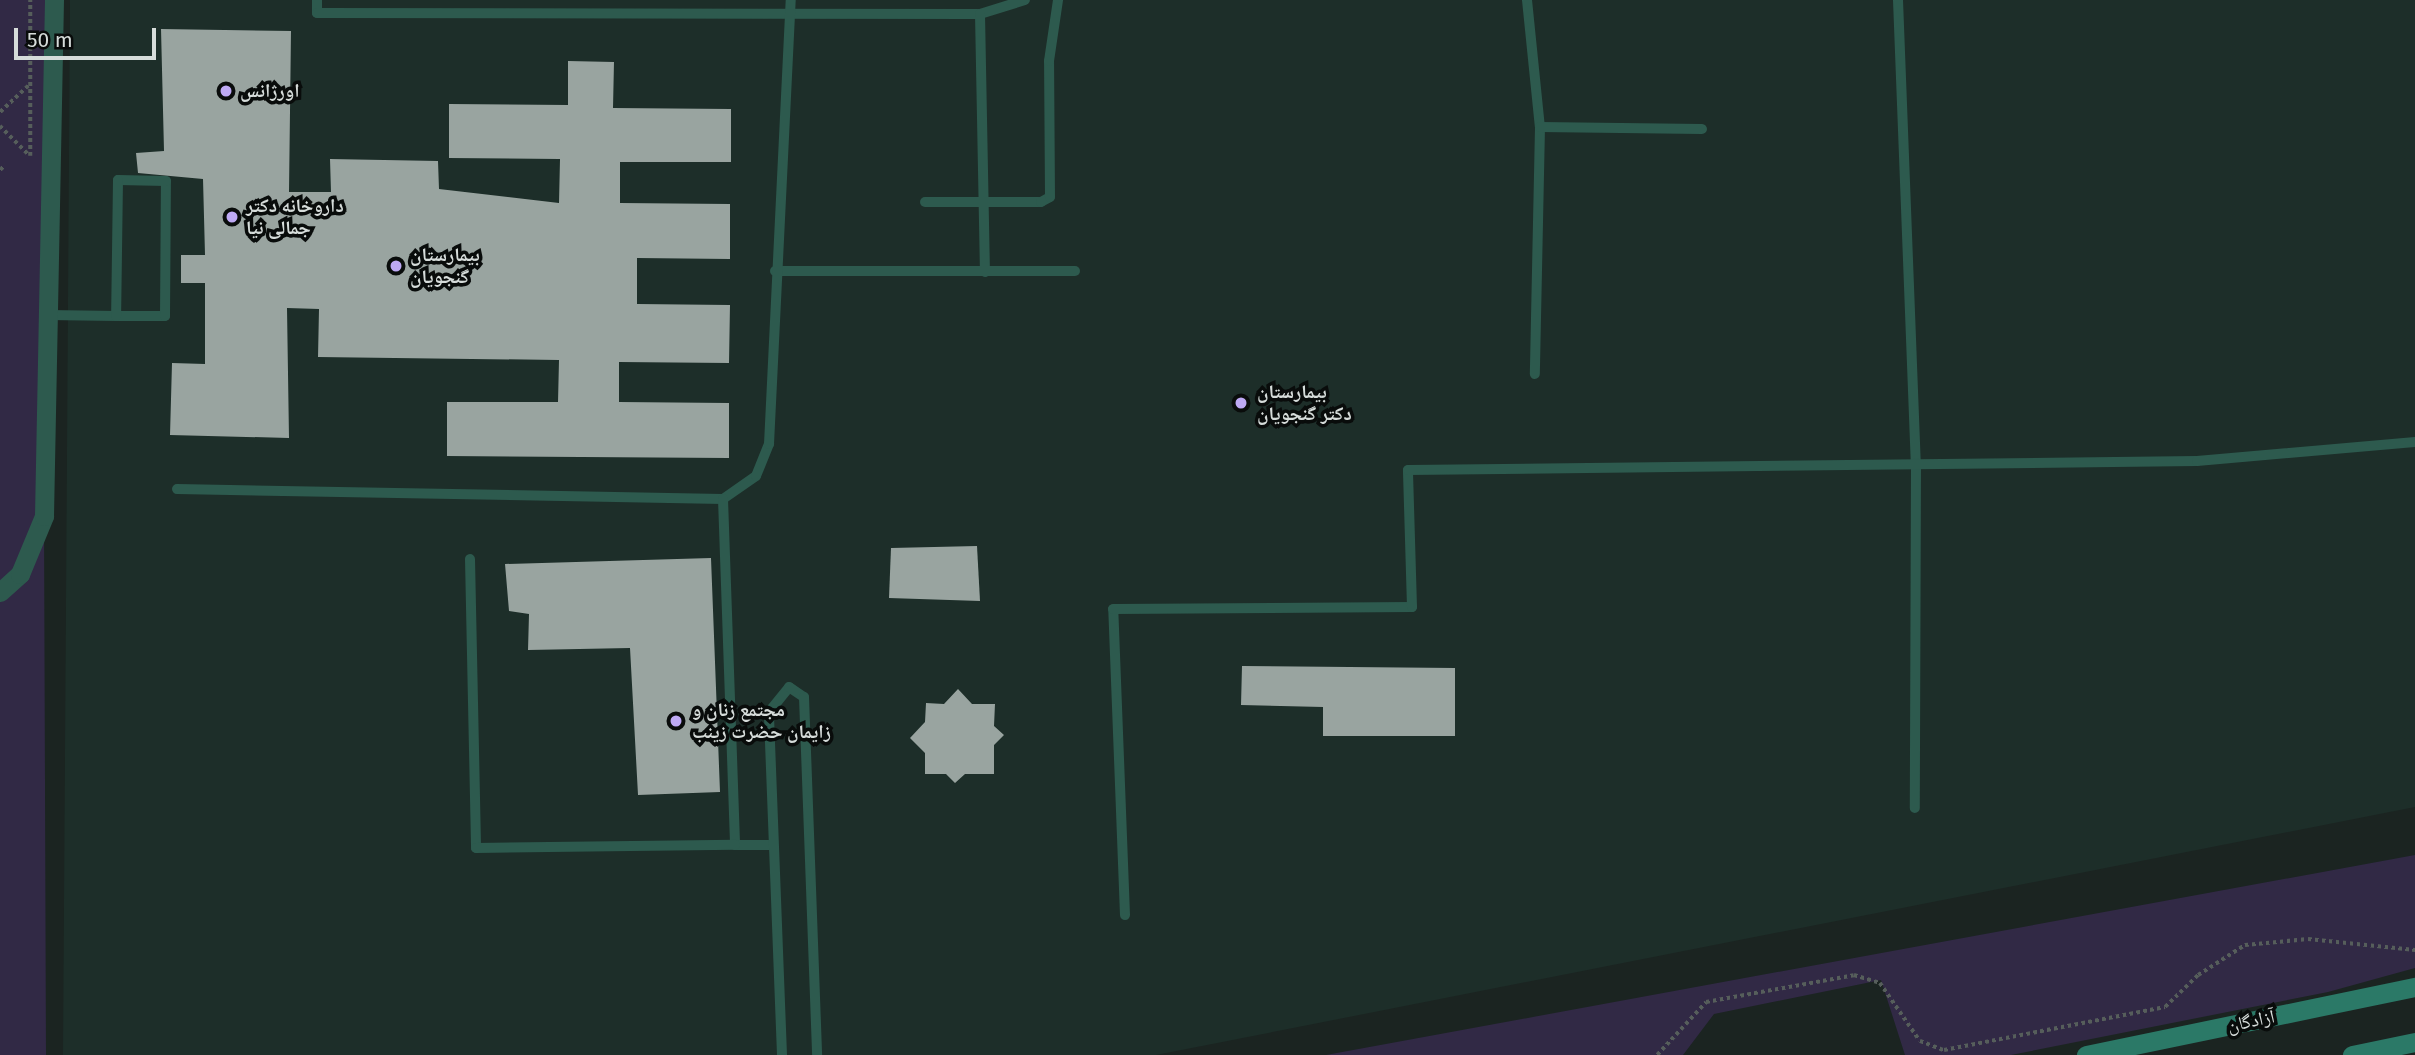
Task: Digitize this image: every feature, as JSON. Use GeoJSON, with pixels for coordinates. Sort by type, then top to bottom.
{"type":"FeatureCollection","features":[{"type":"Feature","properties":{"kind":"main road","name":"آزادگان"},"geometry":{"type":"LineString","coordinates":[[2086,1055],[2415,987]]}},
{"type":"Feature","properties":{"kind":"main road"},"geometry":{"type":"LineString","coordinates":[[2352,1055],[2415,1042]]}},
{"type":"Feature","properties":{"kind":"street"},"geometry":{"type":"LineString","coordinates":[[0,592],[20,574],[44,516],[54,0]]}},
{"type":"Feature","properties":{"kind":"lane"},"geometry":{"type":"LineString","coordinates":[[317,0],[317,13],[788,5],[980,14],[1025,0]]}},
{"type":"Feature","properties":{"kind":"lane"},"geometry":{"type":"LineString","coordinates":[[779,0],[788,5]]}},
{"type":"Feature","properties":{"kind":"lane"},"geometry":{"type":"LineString","coordinates":[[925,202],[984,203],[1050,197],[1048,61],[1058,0]]}},
{"type":"Feature","properties":{"kind":"lane"},"geometry":{"type":"LineString","coordinates":[[1527,0],[1539,127],[1535,374]]}},
{"type":"Feature","properties":{"kind":"lane"},"geometry":{"type":"LineString","coordinates":[[1898,0],[1916,463],[1915,808]]}},
{"type":"Feature","properties":{"kind":"lane"},"geometry":{"type":"LineString","coordinates":[[177,489],[723,499],[756,476],[769,444],[788,5]]}},
{"type":"Feature","properties":{"kind":"lane"},"geometry":{"type":"LineString","coordinates":[[980,14],[985,272]]}},
{"type":"Feature","properties":{"kind":"lane"},"geometry":{"type":"LineString","coordinates":[[1539,127],[1702,129]]}},
{"type":"Feature","properties":{"kind":"lane"},"geometry":{"type":"LineString","coordinates":[[48,315],[116,316],[165,316],[166,181],[118,180],[116,316]]}},
{"type":"Feature","properties":{"kind":"lane"},"geometry":{"type":"LineString","coordinates":[[775,271],[1076,271]]}},
{"type":"Feature","properties":{"kind":"lane"},"geometry":{"type":"LineString","coordinates":[[1125,915],[1113,609],[1412,607],[1408,470],[2197,461],[2415,442]]}},
{"type":"Feature","properties":{"kind":"lane"},"geometry":{"type":"LineString","coordinates":[[723,499],[735,845]]}},
{"type":"Feature","properties":{"kind":"lane"},"geometry":{"type":"LineString","coordinates":[[470,559],[476,848],[773,845]]}},
{"type":"Feature","properties":{"kind":"lane"},"geometry":{"type":"LineString","coordinates":[[782,1055],[769,712],[789,687],[804,697],[817,1055]]}},
{"type":"Feature","properties":{"kind":"path"},"geometry":{"type":"LineString","coordinates":[[0,126],[30,156],[30,0]]}},
{"type":"Feature","properties":{"kind":"path"},"geometry":{"type":"LineString","coordinates":[[0,112],[29,85]]}},
{"type":"Feature","properties":{"kind":"path"},"geometry":{"type":"LineString","coordinates":[[0,170],[5,165]]}},
{"type":"Feature","properties":{"kind":"path"},"geometry":{"type":"LineString","coordinates":[[1657,1055],[1706,1002],[1854,975],[1880,983],[1920,1041],[1944,1050],[2165,1007],[2198,975],[2245,945],[2308,939],[2415,950]]}},
{"type":"Feature","properties":{"kind":"shaded area"},"geometry":{"type":"Polygon","coordinates":[[[0,0],[53,0],[44,516],[46,1055],[0,1055],[0,0]]]}},
{"type":"Feature","properties":{"kind":"shaded area","name":"بیمارستان دکتر گنجویان"},"geometry":{"type":"Polygon","coordinates":[[[70,0],[2415,0],[2415,807],[1156,1055],[63,1055],[70,0]]]}},
{"type":"Feature","properties":{"kind":"shaded area"},"geometry":{"type":"Polygon","coordinates":[[[2415,855],[2415,968],[2328,992],[2011,1055],[1905,1055],[1881,980],[1714,1014],[1683,1055],[1326,1055],[2415,855]]]}},
{"type":"Feature","properties":{"kind":"building","name":"بیمارستان گنجویان"},"geometry":{"type":"Polygon","coordinates":[[[161,29],[291,31],[289,192],[331,192],[330,159],[438,161],[439,189],[559,203],[560,159],[449,158],[449,104],[568,105],[568,61],[614,62],[613,108],[731,109],[731,162],[620,162],[620,203],[730,204],[730,259],[637,258],[637,304],[730,305],[729,363],[619,362],[619,402],[729,403],[729,458],[447,456],[447,402],[558,402],[559,360],[318,357],[319,309],[287,308],[289,438],[170,435],[172,363],[205,364],[205,283],[181,283],[181,255],[205,255],[203,179],[138,173],[136,153],[164,151],[161,29]]]}},
{"type":"Feature","properties":{"kind":"building"},"geometry":{"type":"Polygon","coordinates":[[[977,546],[980,601],[889,598],[891,548],[977,546]]]}},
{"type":"Feature","properties":{"kind":"building","name":"مجتمع زنان و زایمان حضرت زینب"},"geometry":{"type":"Polygon","coordinates":[[[711,558],[720,792],[638,795],[630,648],[528,650],[529,614],[509,611],[505,564],[711,558]]]}},
{"type":"Feature","properties":{"kind":"building"},"geometry":{"type":"Polygon","coordinates":[[[1242,666],[1455,668],[1455,736],[1323,736],[1323,707],[1241,705],[1242,666]]]}},
{"type":"Feature","properties":{"kind":"building"},"geometry":{"type":"Polygon","coordinates":[[[958,689],[972,704],[995,704],[994,726],[1004,735],[994,745],[994,774],[965,774],[955,783],[946,774],[925,774],[925,753],[910,738],[925,722],[926,703],[944,704],[958,689]]]}},
{"type":"Feature","properties":{"kind":"place","name":"اورژانس"},"geometry":{"type":"Point","coordinates":[226,91]}},
{"type":"Feature","properties":{"kind":"place","name":"داروخانه دکتر جمالی نیا"},"geometry":{"type":"Point","coordinates":[232,217]}},
{"type":"Feature","properties":{"kind":"place","name":"بیمارستان گنجویان"},"geometry":{"type":"Point","coordinates":[396,266]}},
{"type":"Feature","properties":{"kind":"place","name":"بیمارستان دکتر گنجویان"},"geometry":{"type":"Point","coordinates":[1241,403]}},
{"type":"Feature","properties":{"kind":"place","name":"مجتمع زنان و زایمان حضرت زینب"},"geometry":{"type":"Point","coordinates":[676,721]}}]}
